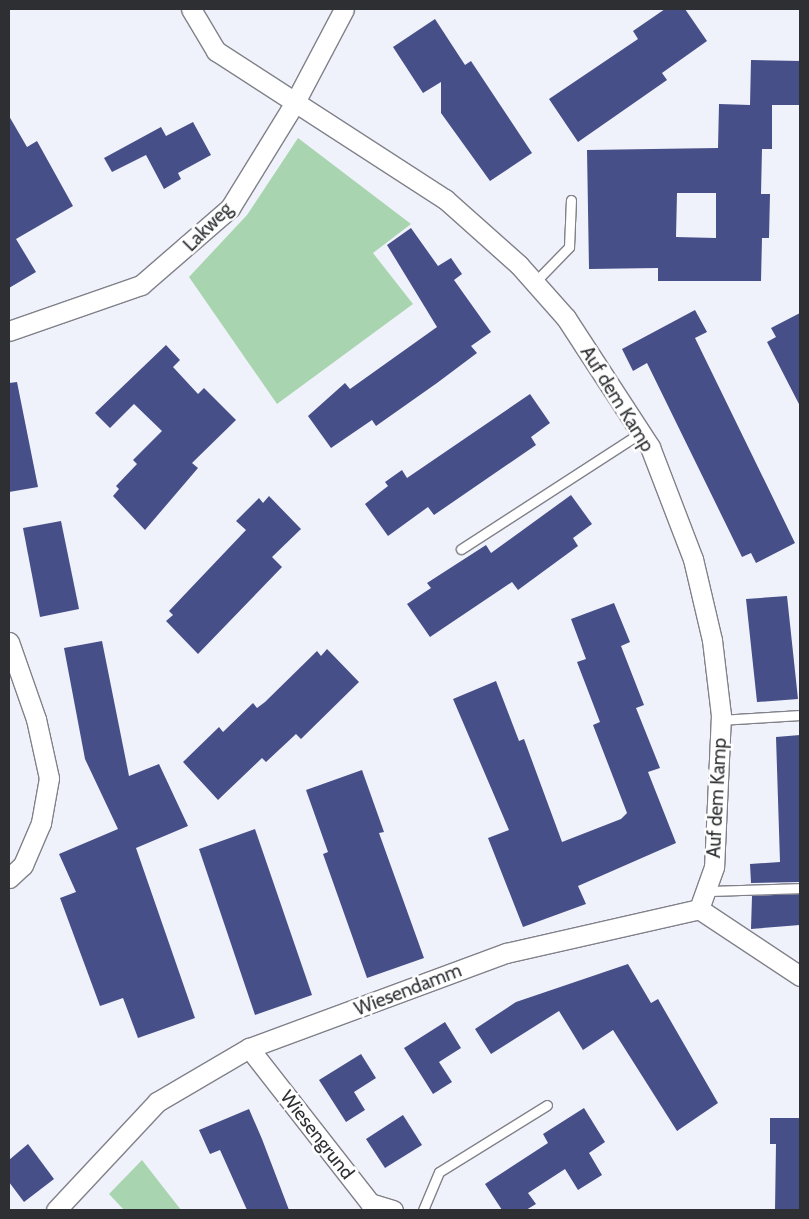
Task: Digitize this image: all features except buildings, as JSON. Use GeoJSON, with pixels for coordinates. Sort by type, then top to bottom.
{"type":"FeatureCollection","features":[{"type":"Feature","properties":{"kind":"street","name":"Lakweg"},"geometry":{"type":"LineString","coordinates":[[9,331],[141,285],[167,267],[230,208],[294,104],[344,9]]}},
{"type":"Feature","properties":{"kind":"street","name":"Auf dem Kamp"},"geometry":{"type":"LineString","coordinates":[[193,10],[216,52],[294,104],[445,199],[535,282],[566,318],[640,433],[693,559],[712,640],[720,720],[714,867],[699,909]]}},
{"type":"Feature","properties":{"kind":"street"},"geometry":{"type":"LineString","coordinates":[[9,642],[36,719],[49,778],[41,823],[23,865],[9,878]]}},
{"type":"Feature","properties":{"kind":"street"},"geometry":{"type":"LineString","coordinates":[[699,909],[800,976]]}},
{"type":"Feature","properties":{"kind":"street","name":"Wiesendamm"},"geometry":{"type":"LineString","coordinates":[[56,1210],[157,1102],[249,1048],[506,953],[699,909]]}},
{"type":"Feature","properties":{"kind":"street","name":"Wiesengrund"},"geometry":{"type":"LineString","coordinates":[[249,1048],[370,1203],[393,1210]]}},
{"type":"Feature","properties":{"kind":"lane"},"geometry":{"type":"LineString","coordinates":[[535,282],[569,247],[571,200]]}},
{"type":"Feature","properties":{"kind":"lane"},"geometry":{"type":"LineString","coordinates":[[461,549],[640,433]]}},
{"type":"Feature","properties":{"kind":"lane"},"geometry":{"type":"LineString","coordinates":[[720,720],[800,715]]}},
{"type":"Feature","properties":{"kind":"lane"},"geometry":{"type":"LineString","coordinates":[[706,890],[800,888]]}},
{"type":"Feature","properties":{"kind":"lane"},"geometry":{"type":"LineString","coordinates":[[422,1210],[439,1172],[547,1105]]}},
{"type":"Feature","properties":{"kind":"green space"},"geometry":{"type":"Polygon","coordinates":[[[298,138],[411,224],[373,253],[413,304],[277,404],[189,277],[247,215],[298,138]]]}},
{"type":"Feature","properties":{"kind":"green space"},"geometry":{"type":"Polygon","coordinates":[[[142,1160],[181,1210],[124,1210],[109,1194],[142,1160]]]}}]}
